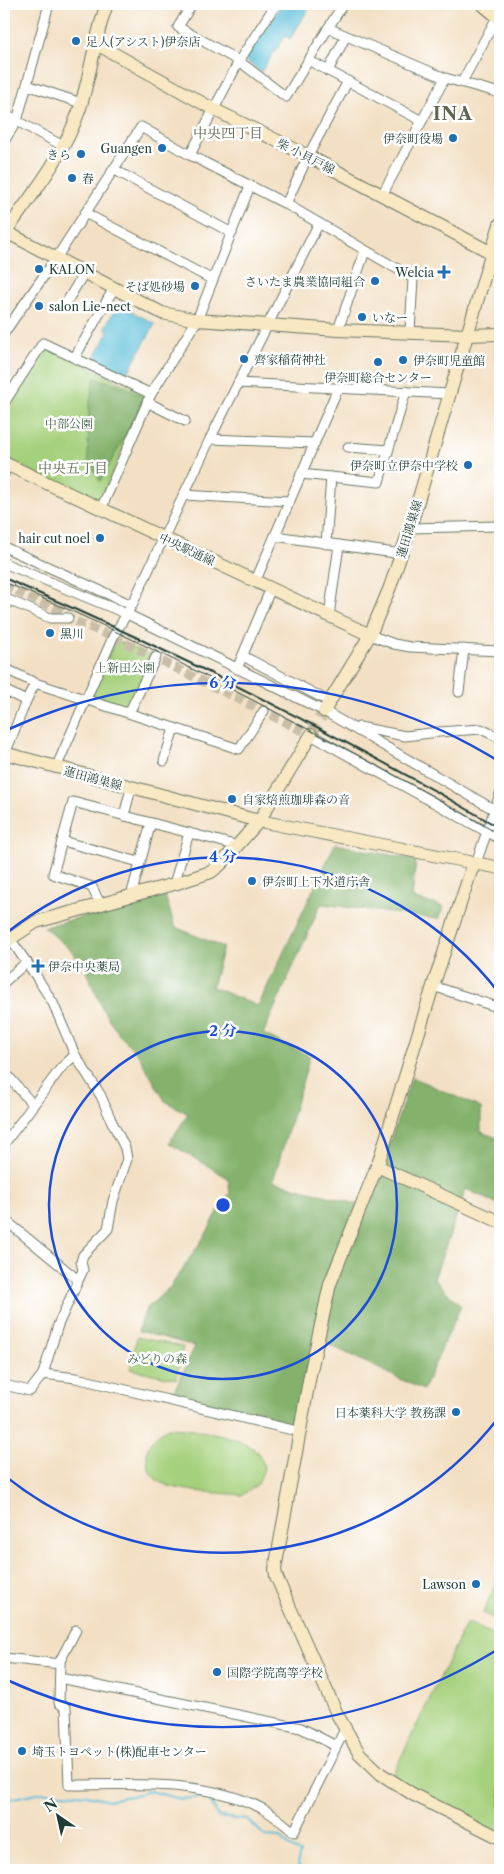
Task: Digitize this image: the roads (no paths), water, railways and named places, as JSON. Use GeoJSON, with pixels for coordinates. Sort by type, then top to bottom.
{"type":"FeatureCollection","features":[{"type":"Feature","properties":{"kind":"street"},"geometry":{"type":"LineString","coordinates":[[4,141],[17,121],[49,4]]}},
{"type":"Feature","properties":{"kind":"street"},"geometry":{"type":"LineString","coordinates":[[107,4],[95,43],[90,72],[81,103],[64,146],[45,176],[4,232],[57,257],[162,313],[197,320],[338,330],[468,335],[500,334]]}},
{"type":"Feature","properties":{"kind":"street"},"geometry":{"type":"LineString","coordinates":[[192,4],[178,27],[239,61],[286,97],[342,4]]}},
{"type":"Feature","properties":{"kind":"street"},"geometry":{"type":"LineString","coordinates":[[190,155],[239,61],[276,4]]}},
{"type":"Feature","properties":{"kind":"street"},"geometry":{"type":"LineString","coordinates":[[462,82],[493,11]]}},
{"type":"Feature","properties":{"kind":"street"},"geometry":{"type":"LineString","coordinates":[[328,28],[445,78],[500,93]]}},
{"type":"Feature","properties":{"kind":"street"},"geometry":{"type":"LineString","coordinates":[[328,71],[346,36]]}},
{"type":"Feature","properties":{"kind":"street","name":"柴 小貝戸線"},"geometry":{"type":"LineString","coordinates":[[95,43],[213,109],[496,253]]}},
{"type":"Feature","properties":{"kind":"street"},"geometry":{"type":"LineString","coordinates":[[308,60],[422,121]]}},
{"type":"Feature","properties":{"kind":"street"},"geometry":{"type":"LineString","coordinates":[[382,195],[445,78]]}},
{"type":"Feature","properties":{"kind":"street"},"geometry":{"type":"LineString","coordinates":[[286,204],[308,156],[348,81]]}},
{"type":"Feature","properties":{"kind":"street"},"geometry":{"type":"LineString","coordinates":[[26,85],[81,103]]}},
{"type":"Feature","properties":{"kind":"street"},"geometry":{"type":"LineString","coordinates":[[4,114],[64,146]]}},
{"type":"Feature","properties":{"kind":"street"},"geometry":{"type":"LineString","coordinates":[[4,333],[57,257],[141,127],[190,155],[286,204],[413,278],[410,332]]}},
{"type":"Feature","properties":{"kind":"street"},"geometry":{"type":"LineString","coordinates":[[113,169],[232,233]]}},
{"type":"Feature","properties":{"kind":"street"},"geometry":{"type":"LineString","coordinates":[[101,509],[149,398],[197,320],[250,186]]}},
{"type":"Feature","properties":{"kind":"street"},"geometry":{"type":"LineString","coordinates":[[85,213],[213,280]]}},
{"type":"Feature","properties":{"kind":"street"},"geometry":{"type":"LineString","coordinates":[[56,768],[114,636],[132,605],[210,439],[318,223]]}},
{"type":"Feature","properties":{"kind":"street","name":"蓮田鴻巣線"},"geometry":{"type":"LineString","coordinates":[[327,707],[370,635],[390,588],[410,528],[449,394],[496,253],[500,224]]}},
{"type":"Feature","properties":{"kind":"street"},"geometry":{"type":"LineString","coordinates":[[338,330],[365,251]]}},
{"type":"Feature","properties":{"kind":"street"},"geometry":{"type":"LineString","coordinates":[[66,303],[84,273]]}},
{"type":"Feature","properties":{"kind":"street"},"geometry":{"type":"LineString","coordinates":[[75,357],[114,288]]}},
{"type":"Feature","properties":{"kind":"street"},"geometry":{"type":"LineString","coordinates":[[4,403],[43,343],[75,357],[149,398],[185,421]]}},
{"type":"Feature","properties":{"kind":"street"},"geometry":{"type":"LineString","coordinates":[[238,383],[449,394]]}},
{"type":"Feature","properties":{"kind":"street"},"geometry":{"type":"LineString","coordinates":[[256,580],[338,388]]}},
{"type":"Feature","properties":{"kind":"street"},"geometry":{"type":"LineString","coordinates":[[301,474],[379,482],[406,391]]}},
{"type":"Feature","properties":{"kind":"street"},"geometry":{"type":"LineString","coordinates":[[210,439],[314,443]]}},
{"type":"Feature","properties":{"kind":"street"},"geometry":{"type":"LineString","coordinates":[[348,447],[388,450]]}},
{"type":"Feature","properties":{"kind":"street","name":"中央駅通線"},"geometry":{"type":"LineString","coordinates":[[5,467],[256,580],[370,635]]}},
{"type":"Feature","properties":{"kind":"street"},"geometry":{"type":"LineString","coordinates":[[326,544],[331,477]]}},
{"type":"Feature","properties":{"kind":"street"},"geometry":{"type":"LineString","coordinates":[[183,495],[289,501]]}},
{"type":"Feature","properties":{"kind":"street"},"geometry":{"type":"LineString","coordinates":[[410,528],[500,526]]}},
{"type":"Feature","properties":{"kind":"street"},"geometry":{"type":"LineString","coordinates":[[275,536],[402,554]]}},
{"type":"Feature","properties":{"kind":"street"},"geometry":{"type":"LineString","coordinates":[[330,616],[339,545]]}},
{"type":"Feature","properties":{"kind":"street"},"geometry":{"type":"LineString","coordinates":[[4,547],[132,605]]}},
{"type":"Feature","properties":{"kind":"street"},"geometry":{"type":"LineString","coordinates":[[4,563],[127,614],[237,669],[327,707]]}},
{"type":"Feature","properties":{"kind":"street"},"geometry":{"type":"LineString","coordinates":[[237,669],[271,588]]}},
{"type":"Feature","properties":{"kind":"street"},"geometry":{"type":"LineString","coordinates":[[4,598],[50,618],[68,618]]}},
{"type":"Feature","properties":{"kind":"street"},"geometry":{"type":"LineString","coordinates":[[370,635],[394,644],[500,651]]}},
{"type":"Feature","properties":{"kind":"street"},"geometry":{"type":"LineString","coordinates":[[459,692],[464,649]]}},
{"type":"Feature","properties":{"kind":"street"},"geometry":{"type":"LineString","coordinates":[[243,656],[327,707],[351,725],[498,812]]}},
{"type":"Feature","properties":{"kind":"street"},"geometry":{"type":"LineString","coordinates":[[129,713],[156,657]]}},
{"type":"Feature","properties":{"kind":"street"},"geometry":{"type":"LineString","coordinates":[[4,668],[35,683],[239,749],[264,711]]}},
{"type":"Feature","properties":{"kind":"street"},"geometry":{"type":"LineString","coordinates":[[5,754],[35,683]]}},
{"type":"Feature","properties":{"kind":"street"},"geometry":{"type":"LineString","coordinates":[[4,690],[26,701]]}},
{"type":"Feature","properties":{"kind":"street"},"geometry":{"type":"LineString","coordinates":[[351,725],[405,736],[481,729],[500,738]]}},
{"type":"Feature","properties":{"kind":"street"},"geometry":{"type":"LineString","coordinates":[[164,761],[174,728]]}},
{"type":"Feature","properties":{"kind":"street"},"geometry":{"type":"LineString","coordinates":[[4,1385],[30,1391],[43,1374],[58,1325],[83,1270],[81,1262],[83,1255],[108,1229],[113,1200],[127,1159],[126,1148],[101,1096],[75,1055],[53,1003],[27,962],[6,937],[36,922],[211,872],[238,846],[259,821],[310,735],[500,839]]}},
{"type":"Feature","properties":{"kind":"street","name":"蓮田鴻巣線"},"geometry":{"type":"LineString","coordinates":[[5,754],[259,821],[500,868]]}},
{"type":"Feature","properties":{"kind":"street"},"geometry":{"type":"LineString","coordinates":[[124,816],[131,788]]}},
{"type":"Feature","properties":{"kind":"street"},"geometry":{"type":"LineString","coordinates":[[500,794],[498,812],[471,871],[377,1166],[330,1284],[310,1376],[275,1569],[276,1576],[336,1714],[359,1753],[381,1774],[414,1795],[500,1838]]}},
{"type":"Feature","properties":{"kind":"street"},"geometry":{"type":"LineString","coordinates":[[100,904],[92,887],[53,874],[73,802],[238,846]]}},
{"type":"Feature","properties":{"kind":"street"},"geometry":{"type":"LineString","coordinates":[[131,896],[151,823]]}},
{"type":"Feature","properties":{"kind":"street"},"geometry":{"type":"LineString","coordinates":[[174,884],[189,833]]}},
{"type":"Feature","properties":{"kind":"street"},"geometry":{"type":"LineString","coordinates":[[62,841],[139,862]]}},
{"type":"Feature","properties":{"kind":"street"},"geometry":{"type":"LineString","coordinates":[[4,982],[27,962]]}},
{"type":"Feature","properties":{"kind":"street"},"geometry":{"type":"LineString","coordinates":[[433,986],[500,1008]]}},
{"type":"Feature","properties":{"kind":"street"},"geometry":{"type":"LineString","coordinates":[[4,1144],[61,1068],[75,1055]]}},
{"type":"Feature","properties":{"kind":"street"},"geometry":{"type":"LineString","coordinates":[[4,1071],[33,1105]]}},
{"type":"Feature","properties":{"kind":"street"},"geometry":{"type":"LineString","coordinates":[[377,1166],[500,1222]]}},
{"type":"Feature","properties":{"kind":"street"},"geometry":{"type":"LineString","coordinates":[[4,1220],[78,1280]]}},
{"type":"Feature","properties":{"kind":"street"},"geometry":{"type":"LineString","coordinates":[[43,1374],[76,1378],[301,1432]]}},
{"type":"Feature","properties":{"kind":"street"},"geometry":{"type":"LineString","coordinates":[[76,1630],[60,1664],[60,1702],[66,1708],[69,1785],[177,1785],[231,1797],[262,1809],[294,1832],[345,1729]]}},
{"type":"Feature","properties":{"kind":"street"},"geometry":{"type":"LineString","coordinates":[[4,1658],[60,1664]]}},
{"type":"Feature","properties":{"kind":"street"},"geometry":{"type":"LineString","coordinates":[[60,1678],[301,1728],[336,1746]]}},
{"type":"Feature","properties":{"kind":"water"},"geometry":{"type":"Polygon","coordinates":[[[282,4],[312,4],[290,39],[285,36],[261,72],[246,61],[246,58],[282,4]]]}},
{"type":"Feature","properties":{"kind":"water"},"geometry":{"type":"Polygon","coordinates":[[[118,304],[155,324],[126,376],[94,358],[108,333],[105,327],[118,304]]]}},
{"type":"Feature","properties":{"kind":"waterway"},"geometry":{"type":"LineString","coordinates":[[4,1796],[10,1799],[37,1793],[63,1793],[87,1795],[109,1800],[150,1791],[180,1799],[206,1797],[209,1798],[218,1817],[248,1820],[265,1836],[280,1837],[290,1847],[300,1853],[297,1865],[301,1870]]}},
{"type":"Feature","properties":{"kind":"tunnel"},"geometry":{"type":"LineString","coordinates":[[4,586],[58,610],[68,618],[113,637],[311,735]]}},
{"type":"Feature","properties":{"kind":"tunnel"},"geometry":{"type":"LineString","coordinates":[[311,735],[324,711]]}},
{"type":"Feature","properties":{"kind":"tram line"},"geometry":{"type":"LineString","coordinates":[[4,582],[103,625],[200,673],[383,769],[500,835]]}},
{"type":"Feature","properties":{"kind":"railway"},"geometry":{"type":"LineString","coordinates":[[4,578],[131,635],[318,727],[500,828]]}},
{"type":"Feature","properties":{"kind":"place","name":"足人(アシスト)伊奈店"},"geometry":{"type":"Point","coordinates":[76,41]}},
{"type":"Feature","properties":{"kind":"place","name":"伊奈町役場"},"geometry":{"type":"Point","coordinates":[453,138]}},
{"type":"Feature","properties":{"kind":"place","name":"Guangen"},"geometry":{"type":"Point","coordinates":[162,148]}},
{"type":"Feature","properties":{"kind":"place","name":"きら"},"geometry":{"type":"Point","coordinates":[81,154]}},
{"type":"Feature","properties":{"kind":"place","name":"春"},"geometry":{"type":"Point","coordinates":[72,178]}},
{"type":"Feature","properties":{"kind":"place","name":"KALON"},"geometry":{"type":"Point","coordinates":[39,269]}},
{"type":"Feature","properties":{"kind":"place","name":"Welcia"},"geometry":{"type":"Point","coordinates":[444,272]}},
{"type":"Feature","properties":{"kind":"place","name":"さいたま農業協同組合"},"geometry":{"type":"Point","coordinates":[375,281]}},
{"type":"Feature","properties":{"kind":"place","name":"そば処砂場"},"geometry":{"type":"Point","coordinates":[195,286]}},
{"type":"Feature","properties":{"kind":"place","name":"salon Lie-nect"},"geometry":{"type":"Point","coordinates":[39,306]}},
{"type":"Feature","properties":{"kind":"place","name":"いなー"},"geometry":{"type":"Point","coordinates":[362,317]}},
{"type":"Feature","properties":{"kind":"place","name":"齊家稲荷神社"},"geometry":{"type":"Point","coordinates":[244,359]}},
{"type":"Feature","properties":{"kind":"place","name":"伊奈町児童館"},"geometry":{"type":"Point","coordinates":[403,360]}},
{"type":"Feature","properties":{"kind":"place","name":"伊奈町総合センター"},"geometry":{"type":"Point","coordinates":[378,362]}},
{"type":"Feature","properties":{"kind":"place","name":"伊奈町立伊奈中学校"},"geometry":{"type":"Point","coordinates":[468,465]}},
{"type":"Feature","properties":{"kind":"place","name":"hair cut noel"},"geometry":{"type":"Point","coordinates":[100,538]}},
{"type":"Feature","properties":{"kind":"place","name":"黒川"},"geometry":{"type":"Point","coordinates":[50,633]}},
{"type":"Feature","properties":{"kind":"place","name":"自家焙煎珈琲森の音"},"geometry":{"type":"Point","coordinates":[232,799]}},
{"type":"Feature","properties":{"kind":"place","name":"伊奈町上下水道庁舎"},"geometry":{"type":"Point","coordinates":[252,881]}},
{"type":"Feature","properties":{"kind":"place","name":"伊奈中央薬局"},"geometry":{"type":"Point","coordinates":[38,966]}},
{"type":"Feature","properties":{"kind":"place","name":"日本薬科大学 教務課"},"geometry":{"type":"Point","coordinates":[456,1412]}},
{"type":"Feature","properties":{"kind":"place","name":"Lawson"},"geometry":{"type":"Point","coordinates":[476,1584]}},
{"type":"Feature","properties":{"kind":"place","name":"国際学院高等学校"},"geometry":{"type":"Point","coordinates":[217,1672]}},
{"type":"Feature","properties":{"kind":"place","name":"埼玉トヨペット(株)配車センター"},"geometry":{"type":"Point","coordinates":[22,1751]}},
{"type":"Feature","properties":{"kind":"district","name":"INA"},"geometry":{"type":"Point","coordinates":[453,114]}},
{"type":"Feature","properties":{"kind":"district","name":"中央四丁目"},"geometry":{"type":"Point","coordinates":[228,133]}},
{"type":"Feature","properties":{"kind":"district","name":"中央五丁目"},"geometry":{"type":"Point","coordinates":[73,468]}},
{"type":"Feature","properties":{"kind":"park label","name":"中部公園"},"geometry":{"type":"Point","coordinates":[69,423]}},
{"type":"Feature","properties":{"kind":"park label","name":"上新田公園"},"geometry":{"type":"Point","coordinates":[125,667]}},
{"type":"Feature","properties":{"kind":"park label","name":"みどりの森"},"geometry":{"type":"Point","coordinates":[157,1358]}}]}
